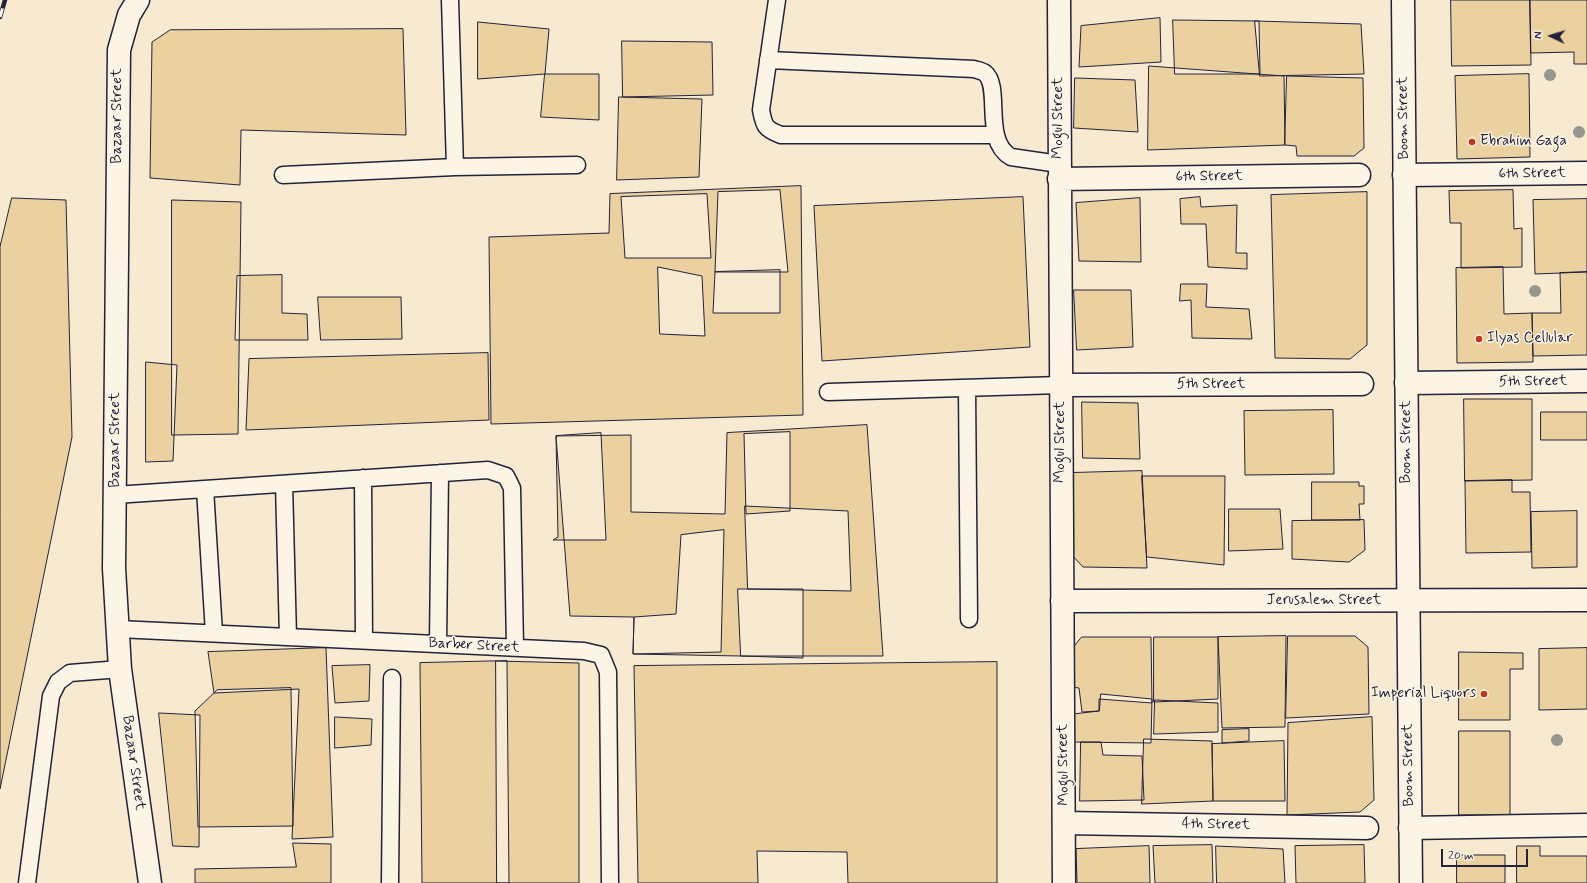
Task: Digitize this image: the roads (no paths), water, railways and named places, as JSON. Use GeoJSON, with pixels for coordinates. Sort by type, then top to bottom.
{"type":"FeatureCollection","features":[{"type":"Feature","properties":{"kind":"street","name":"Bazaar Street"},"geometry":{"type":"LineString","coordinates":[[138,0],[129,15],[119,50],[114,568],[120,669],[150,883]]}},
{"type":"Feature","properties":{"kind":"street","name":"Mogul Street"},"geometry":{"type":"LineString","coordinates":[[1059,0],[1064,883]]}},
{"type":"Feature","properties":{"kind":"street","name":"Boom Street"},"geometry":{"type":"LineString","coordinates":[[1403,0],[1410,883]]}},
{"type":"Feature","properties":{"kind":"street","name":"6th Street"},"geometry":{"type":"LineString","coordinates":[[1059,172],[1359,175]]}},
{"type":"Feature","properties":{"kind":"street","name":"6th Street"},"geometry":{"type":"LineString","coordinates":[[1404,175],[1587,173]]}},
{"type":"Feature","properties":{"kind":"street","name":"5th Street"},"geometry":{"type":"LineString","coordinates":[[1406,383],[1587,381]]}},
{"type":"Feature","properties":{"kind":"street","name":"5th Street"},"geometry":{"type":"LineString","coordinates":[[1061,385],[1362,384]]}},
{"type":"Feature","properties":{"kind":"street","name":"Jerusalem Street"},"geometry":{"type":"LineString","coordinates":[[1062,601],[1587,600]]}},
{"type":"Feature","properties":{"kind":"street","name":"4th Street"},"geometry":{"type":"LineString","coordinates":[[1064,823],[1367,828]]}},
{"type":"Feature","properties":{"kind":"street"},"geometry":{"type":"LineString","coordinates":[[1410,828],[1587,824]]}},
{"type":"Feature","properties":{"kind":"lane"},"geometry":{"type":"LineString","coordinates":[[450,0],[455,167]]}},
{"type":"Feature","properties":{"kind":"lane"},"geometry":{"type":"LineString","coordinates":[[777,0],[761,110],[764,124],[771,131],[781,135],[995,135]]}},
{"type":"Feature","properties":{"kind":"lane"},"geometry":{"type":"LineString","coordinates":[[768,60],[974,69],[985,74],[990,81],[995,135],[1004,153],[1011,157],[1059,172]]}},
{"type":"Feature","properties":{"kind":"lane"},"geometry":{"type":"LineString","coordinates":[[284,175],[455,167],[577,165]]}},
{"type":"Feature","properties":{"kind":"lane"},"geometry":{"type":"LineString","coordinates":[[828,392],[1061,385]]}},
{"type":"Feature","properties":{"kind":"lane"},"geometry":{"type":"LineString","coordinates":[[967,388],[969,619]]}},
{"type":"Feature","properties":{"kind":"lane"},"geometry":{"type":"LineString","coordinates":[[115,494],[488,470],[506,476],[512,488],[514,648]]}},
{"type":"Feature","properties":{"kind":"lane"},"geometry":{"type":"LineString","coordinates":[[438,644],[440,473]]}},
{"type":"Feature","properties":{"kind":"lane"},"geometry":{"type":"LineString","coordinates":[[363,478],[364,640]]}},
{"type":"Feature","properties":{"kind":"lane"},"geometry":{"type":"LineString","coordinates":[[284,484],[288,637]]}},
{"type":"Feature","properties":{"kind":"lane"},"geometry":{"type":"LineString","coordinates":[[205,489],[214,633]]}},
{"type":"Feature","properties":{"kind":"lane","name":"Barber Street"},"geometry":{"type":"LineString","coordinates":[[118,629],[584,651],[601,655],[608,672],[610,883]]}},
{"type":"Feature","properties":{"kind":"lane"},"geometry":{"type":"LineString","coordinates":[[27,883],[51,696],[58,682],[70,673],[120,669]]}},
{"type":"Feature","properties":{"kind":"lane"},"geometry":{"type":"LineString","coordinates":[[390,883],[392,678]]}},
{"type":"Feature","properties":{"kind":"railway"},"geometry":{"type":"LineString","coordinates":[[0,17],[5,0]]}},
{"type":"Feature","properties":{"kind":"place","name":"Ebrahim Gaga"},"geometry":{"type":"Point","coordinates":[1472,142]}},
{"type":"Feature","properties":{"kind":"place","name":"Ilyas Cellular"},"geometry":{"type":"Point","coordinates":[1479,339]}},
{"type":"Feature","properties":{"kind":"place","name":"Imperial Liquors"},"geometry":{"type":"Point","coordinates":[1484,694]}}]}
